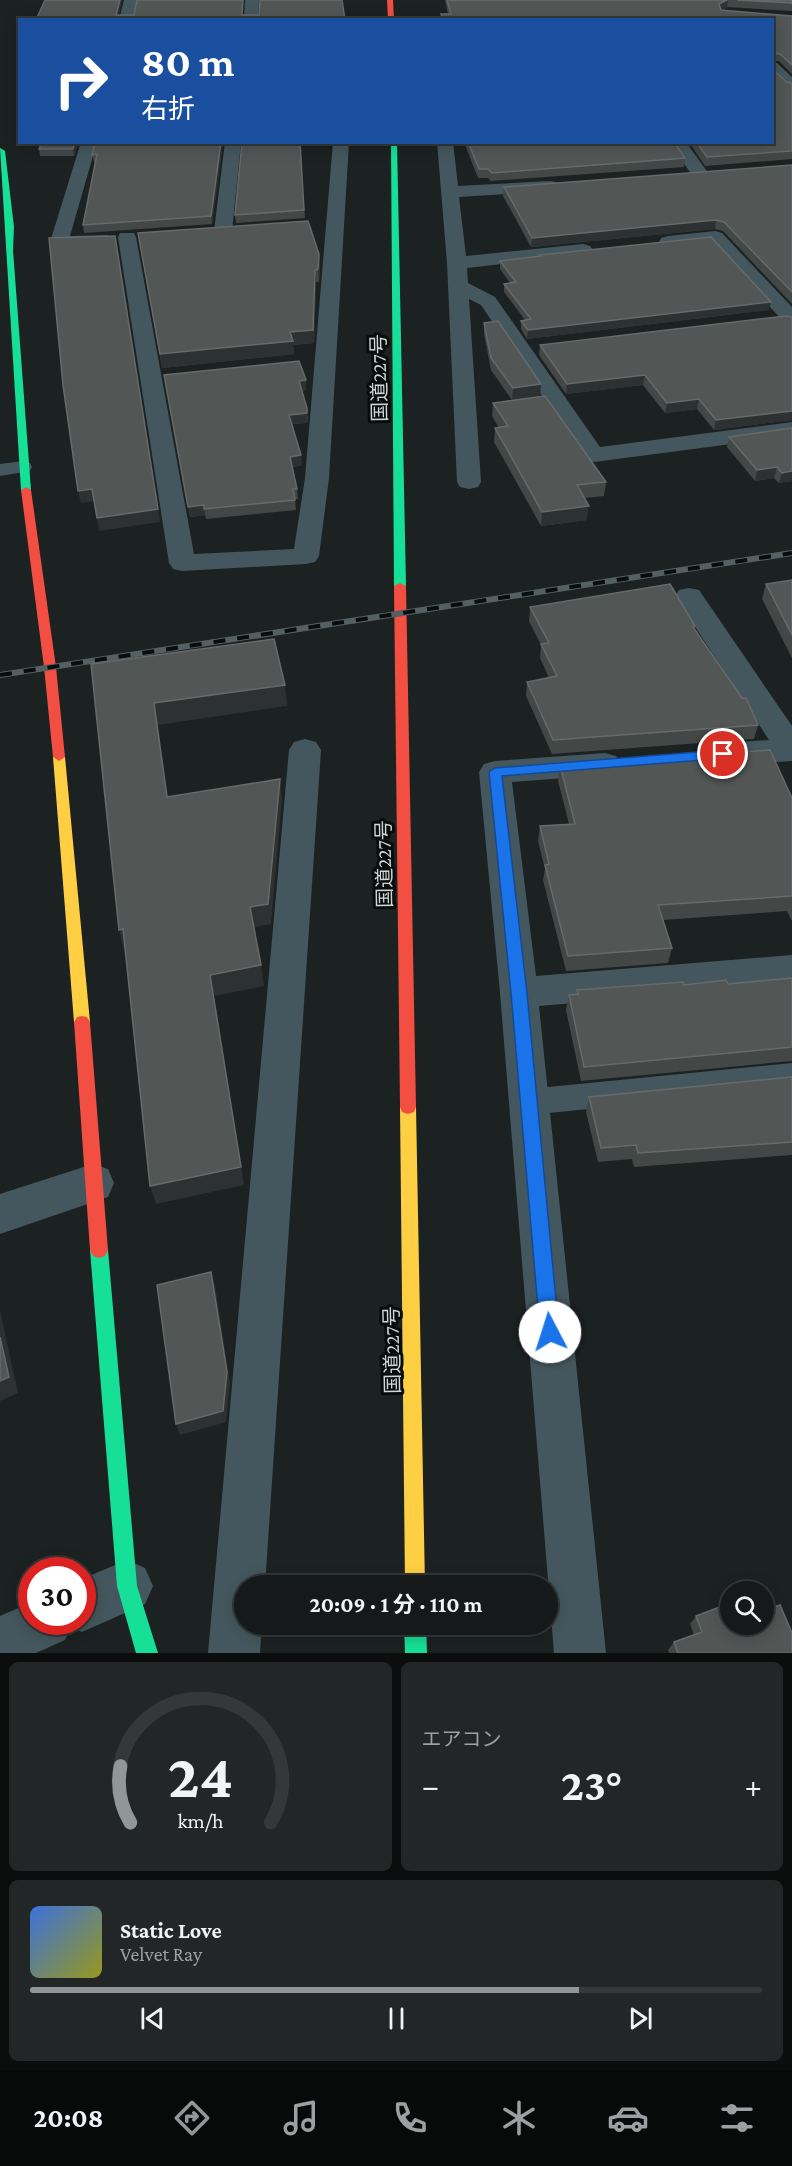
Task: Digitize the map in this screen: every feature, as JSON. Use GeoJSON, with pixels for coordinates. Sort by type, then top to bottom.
{"type":"FeatureCollection","features":[{"type":"Feature","properties":{"kind":"main road"},"geometry":{"type":"LineString","coordinates":[[390,0],[391,18]]}},
{"type":"Feature","properties":{"kind":"main road","name":"国道227号"},"geometry":{"type":"LineString","coordinates":[[394,144],[415,1575]]}},
{"type":"Feature","properties":{"kind":"main road"},"geometry":{"type":"LineString","coordinates":[[0,150],[2,151],[10,227],[9,250],[23,467],[50,667],[74,912],[93,1183],[127,1586],[147,1653]]}},
{"type":"Feature","properties":{"kind":"main road"},"geometry":{"type":"LineString","coordinates":[[416,1635],[416,1653]]}},
{"type":"Feature","properties":{"kind":"street"},"geometry":{"type":"LineString","coordinates":[[126,18],[131,0]]}},
{"type":"Feature","properties":{"kind":"street"},"geometry":{"type":"LineString","coordinates":[[251,18],[252,0]]}},
{"type":"Feature","properties":{"kind":"street"},"geometry":{"type":"LineString","coordinates":[[774,68],[786,81]]}},
{"type":"Feature","properties":{"kind":"street"},"geometry":{"type":"LineString","coordinates":[[88,144],[60,242],[138,236],[153,377],[182,563],[306,556],[317,478],[327,359],[324,224],[341,144]]}},
{"type":"Feature","properties":{"kind":"street"},"geometry":{"type":"LineString","coordinates":[[224,231],[233,144]]}},
{"type":"Feature","properties":{"kind":"street"},"geometry":{"type":"LineString","coordinates":[[446,144],[457,264],[469,482]]}},
{"type":"Feature","properties":{"kind":"street"},"geometry":{"type":"LineString","coordinates":[[678,144],[700,174]]}},
{"type":"Feature","properties":{"kind":"street"},"geometry":{"type":"LineString","coordinates":[[677,176],[723,172]]}},
{"type":"Feature","properties":{"kind":"street"},"geometry":{"type":"LineString","coordinates":[[450,192],[573,184]]}},
{"type":"Feature","properties":{"kind":"street"},"geometry":{"type":"LineString","coordinates":[[202,232],[246,229]]}},
{"type":"Feature","properties":{"kind":"street"},"geometry":{"type":"LineString","coordinates":[[645,244],[715,237],[791,317]]}},
{"type":"Feature","properties":{"kind":"street"},"geometry":{"type":"LineString","coordinates":[[457,264],[598,249]]}},
{"type":"Feature","properties":{"kind":"street"},"geometry":{"type":"LineString","coordinates":[[458,286],[488,301],[594,455],[792,429]]}},
{"type":"Feature","properties":{"kind":"street"},"geometry":{"type":"LineString","coordinates":[[766,319],[791,317]]}},
{"type":"Feature","properties":{"kind":"street"},"geometry":{"type":"LineString","coordinates":[[521,348],[544,345]]}},
{"type":"Feature","properties":{"kind":"street"},"geometry":{"type":"LineString","coordinates":[[304,361],[327,359]]}},
{"type":"Feature","properties":{"kind":"street"},"geometry":{"type":"LineString","coordinates":[[153,377],[176,375]]}},
{"type":"Feature","properties":{"kind":"street"},"geometry":{"type":"LineString","coordinates":[[685,757],[792,749],[689,596]]}},
{"type":"Feature","properties":{"kind":"street"},"geometry":{"type":"LineString","coordinates":[[234,1653],[305,750]]}},
{"type":"Feature","properties":{"kind":"street"},"geometry":{"type":"LineString","coordinates":[[580,1653],[519,993],[495,772],[637,761]]}},
{"type":"Feature","properties":{"kind":"street"},"geometry":{"type":"LineString","coordinates":[[519,993],[792,970]]}},
{"type":"Feature","properties":{"kind":"street"},"geometry":{"type":"LineString","coordinates":[[0,1214],[93,1183]]}},
{"type":"Feature","properties":{"kind":"street"},"geometry":{"type":"LineString","coordinates":[[96,1600],[127,1586]]}},
{"type":"Feature","properties":{"kind":"street"},"geometry":{"type":"LineString","coordinates":[[0,1642],[18,1634]]}},
{"type":"Feature","properties":{"kind":"lane"},"geometry":{"type":"LineString","coordinates":[[0,470],[23,467]]}},
{"type":"Feature","properties":{"kind":"lane"},"geometry":{"type":"LineString","coordinates":[[528,1102],[792,1076]]}},
{"type":"Feature","properties":{"kind":"building"},"geometry":{"type":"Polygon","coordinates":[[[45,0],[120,0],[116,15],[134,15],[137,0],[243,0],[242,15],[259,15],[260,0],[342,0],[345,18],[37,18],[45,0]]]}},
{"type":"Feature","properties":{"kind":"building"},"geometry":{"type":"Polygon","coordinates":[[[447,0],[727,0],[719,4],[721,10],[792,16],[792,65],[780,54],[774,53],[774,18],[442,18],[441,14],[451,14],[447,0]]]}},
{"type":"Feature","properties":{"kind":"building"},"geometry":{"type":"Polygon","coordinates":[[[737,0],[792,0],[792,3],[737,0]]]}},
{"type":"Feature","properties":{"kind":"building"},"geometry":{"type":"Polygon","coordinates":[[[774,71],[787,82],[792,83],[792,151],[707,157],[697,144],[774,144],[774,71]]]}},
{"type":"Feature","properties":{"kind":"building"},"geometry":{"type":"Polygon","coordinates":[[[41,144],[74,144],[73,149],[39,149],[41,144]]]}},
{"type":"Feature","properties":{"kind":"building"},"geometry":{"type":"Polygon","coordinates":[[[95,144],[221,144],[211,216],[83,225],[97,154],[92,155],[95,144]]]}},
{"type":"Feature","properties":{"kind":"building"},"geometry":{"type":"Polygon","coordinates":[[[242,144],[300,144],[304,210],[235,215],[242,144]]]}},
{"type":"Feature","properties":{"kind":"building"},"geometry":{"type":"Polygon","coordinates":[[[469,144],[675,144],[685,158],[492,173],[488,169],[479,169],[469,144]]]}},
{"type":"Feature","properties":{"kind":"building"},"geometry":{"type":"Polygon","coordinates":[[[792,165],[792,292],[724,222],[716,220],[532,238],[504,187],[792,165]]]}},
{"type":"Feature","properties":{"kind":"building"},"geometry":{"type":"Polygon","coordinates":[[[308,221],[319,254],[318,269],[315,270],[313,330],[290,332],[293,341],[160,354],[138,233],[308,221]]]}},
{"type":"Feature","properties":{"kind":"building"},"geometry":{"type":"Polygon","coordinates":[[[115,236],[158,509],[97,518],[92,489],[78,491],[63,385],[49,238],[115,236]]]}},
{"type":"Feature","properties":{"kind":"building"},"geometry":{"type":"Polygon","coordinates":[[[711,237],[771,302],[528,330],[521,321],[531,319],[504,284],[516,282],[500,261],[540,255],[711,237]]]}},
{"type":"Feature","properties":{"kind":"building"},"geometry":{"type":"Polygon","coordinates":[[[792,317],[792,411],[716,420],[699,399],[667,403],[645,375],[567,384],[540,345],[792,317]]]}},
{"type":"Feature","properties":{"kind":"building"},"geometry":{"type":"Polygon","coordinates":[[[498,321],[541,384],[513,388],[491,358],[484,323],[498,321]]]}},
{"type":"Feature","properties":{"kind":"building"},"geometry":{"type":"Polygon","coordinates":[[[299,361],[306,380],[299,381],[307,413],[289,415],[301,455],[290,457],[297,489],[293,489],[295,500],[204,509],[204,505],[188,507],[164,375],[299,361]]]}},
{"type":"Feature","properties":{"kind":"building"},"geometry":{"type":"Polygon","coordinates":[[[545,396],[606,482],[577,485],[589,506],[542,512],[495,428],[508,426],[493,403],[545,396]]]}},
{"type":"Feature","properties":{"kind":"building"},"geometry":{"type":"Polygon","coordinates":[[[792,428],[792,471],[782,473],[777,467],[757,470],[729,437],[792,428]]]}},
{"type":"Feature","properties":{"kind":"building"},"geometry":{"type":"Polygon","coordinates":[[[792,580],[792,635],[766,584],[792,580]]]}},
{"type":"Feature","properties":{"kind":"building"},"geometry":{"type":"Polygon","coordinates":[[[670,584],[695,626],[693,627],[742,698],[746,698],[758,725],[553,740],[527,682],[557,676],[541,644],[549,643],[530,607],[670,584]]]}},
{"type":"Feature","properties":{"kind":"building"},"geometry":{"type":"Polygon","coordinates":[[[274,639],[285,685],[154,703],[167,797],[280,779],[268,904],[250,907],[261,965],[210,975],[241,1167],[150,1186],[123,929],[119,930],[91,664],[274,639]]]}},
{"type":"Feature","properties":{"kind":"building"},"geometry":{"type":"Polygon","coordinates":[[[770,750],[792,798],[792,896],[658,905],[672,948],[568,956],[545,865],[549,864],[540,826],[575,824],[560,765],[770,750]]]}},
{"type":"Feature","properties":{"kind":"building"},"geometry":{"type":"Polygon","coordinates":[[[792,978],[792,1047],[584,1067],[569,995],[578,994],[577,990],[683,982],[684,985],[726,980],[728,984],[792,978]]]}},
{"type":"Feature","properties":{"kind":"building"},"geometry":{"type":"Polygon","coordinates":[[[792,1077],[792,1142],[638,1153],[636,1145],[601,1148],[589,1097],[792,1077]]]}},
{"type":"Feature","properties":{"kind":"building"},"geometry":{"type":"Polygon","coordinates":[[[211,1272],[227,1372],[223,1411],[176,1424],[157,1285],[211,1272]]]}},
{"type":"Feature","properties":{"kind":"building"},"geometry":{"type":"Polygon","coordinates":[[[0,1337],[9,1377],[0,1381],[0,1337]]]}},
{"type":"Feature","properties":{"kind":"building"},"geometry":{"type":"Polygon","coordinates":[[[780,1605],[792,1633],[792,1653],[678,1653],[674,1642],[702,1632],[696,1616],[720,1607],[720,1635],[774,1635],[774,1607],[780,1605]]]}},
{"type":"Feature","properties":{"kind":"railway"},"geometry":{"type":"LineString","coordinates":[[0,675],[792,553]]}},
{"type":"Feature","properties":{"kind":"traffic: fast"},"geometry":{"type":"LineString","coordinates":[[394,144],[400,586]]}},
{"type":"Feature","properties":{"kind":"traffic: fast"},"geometry":{"type":"LineString","coordinates":[[0,150],[2,151],[10,227],[9,250],[26,490]]}},
{"type":"Feature","properties":{"kind":"traffic: fast"},"geometry":{"type":"LineString","coordinates":[[99,1250],[127,1586],[147,1653]]}},
{"type":"Feature","properties":{"kind":"traffic: fast"},"geometry":{"type":"LineString","coordinates":[[415,1635],[416,1653]]}},
{"type":"Feature","properties":{"kind":"traffic: slow"},"geometry":{"type":"LineString","coordinates":[[59,757],[82,1022]]}},
{"type":"Feature","properties":{"kind":"traffic: slow"},"geometry":{"type":"LineString","coordinates":[[408,1107],[415,1575]]}},
{"type":"Feature","properties":{"kind":"traffic: jam"},"geometry":{"type":"LineString","coordinates":[[390,0],[391,18]]}},
{"type":"Feature","properties":{"kind":"traffic: jam"},"geometry":{"type":"LineString","coordinates":[[26,490],[50,667],[59,757]]}},
{"type":"Feature","properties":{"kind":"traffic: jam"},"geometry":{"type":"LineString","coordinates":[[400,586],[408,1107]]}},
{"type":"Feature","properties":{"kind":"traffic: jam"},"geometry":{"type":"LineString","coordinates":[[82,1022],[99,1250]]}},
{"type":"Feature","properties":{"kind":"route"},"geometry":{"type":"LineString","coordinates":[[550,1332],[519,993],[495,772],[723,754]]}}]}
